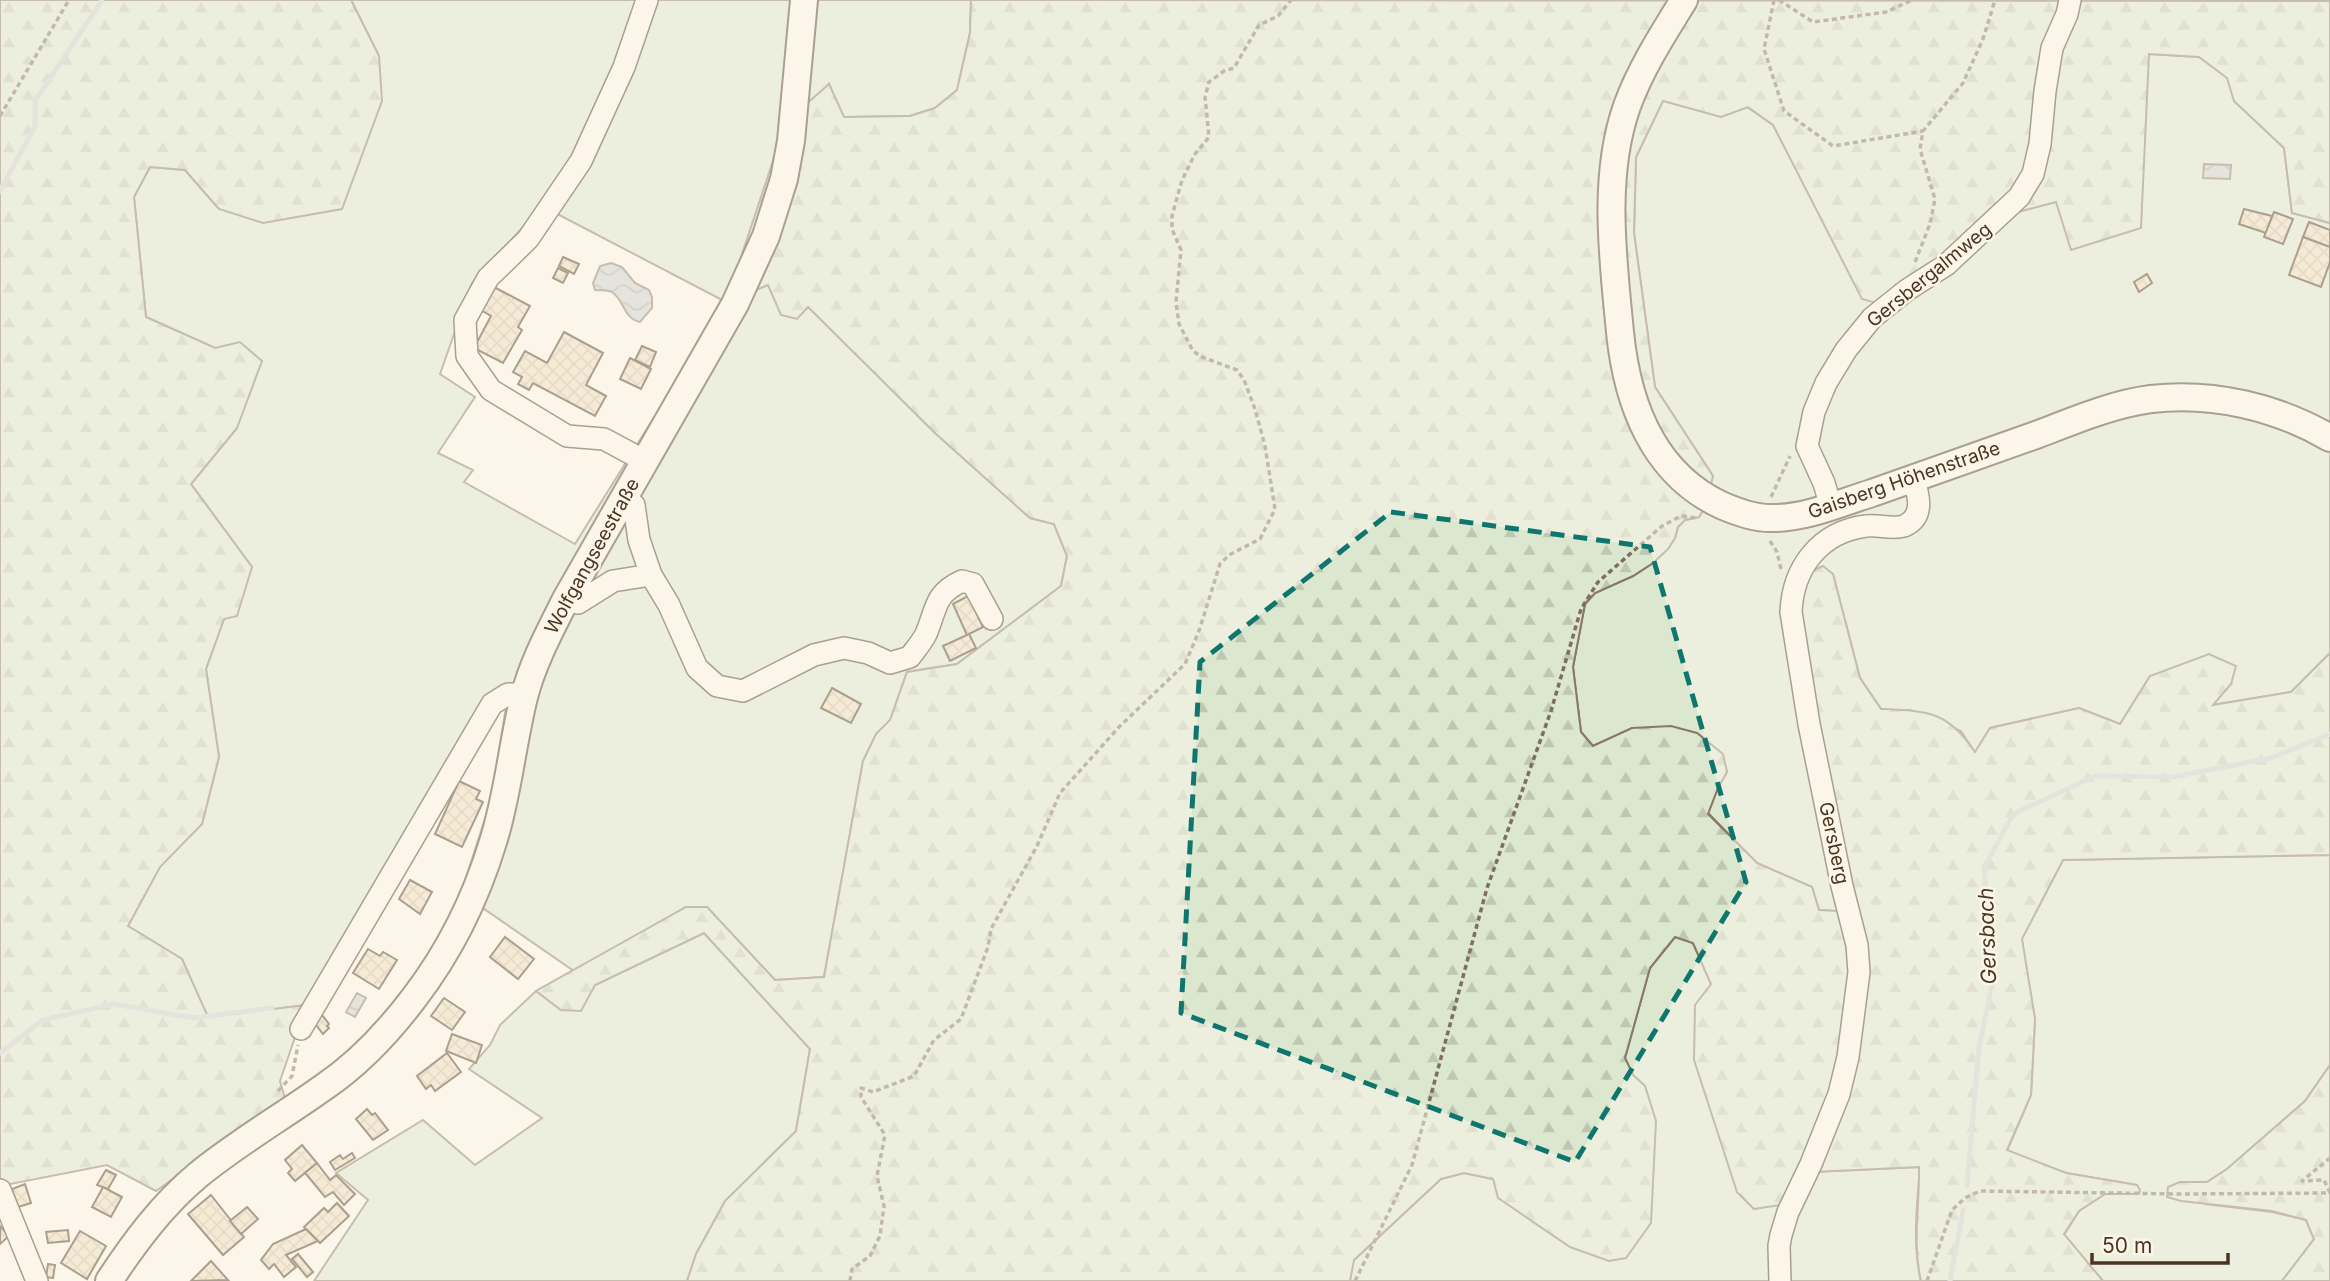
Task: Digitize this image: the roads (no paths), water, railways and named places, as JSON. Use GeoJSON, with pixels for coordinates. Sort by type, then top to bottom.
{"type":"FeatureCollection","features":[{"type":"Feature","properties":{"kind":"main road","name":"Wolfgangseestraße"},"geometry":{"type":"LineString","coordinates":[[110,1281],[144,1232],[173,1198],[231,1150],[326,1086],[372,1046],[414,999],[465,918],[494,841],[525,694],[543,644],[566,599],[735,304],[771,222],[784,179],[791,141],[804,0]]}},
{"type":"Feature","properties":{"kind":"main road","name":"Gaisberg Höhenstraße"},"geometry":{"type":"LineString","coordinates":[[1683,1],[1653,51],[1622,122],[1613,195],[1614,249],[1624,367],[1629,390],[1643,426],[1673,470],[1706,497],[1729,509],[1760,517],[1794,516],[1831,507],[2083,418],[2135,402],[2160,398],[2192,398],[2243,404],[2295,420],[2330,438]]}},
{"type":"Feature","properties":{"kind":"street"},"geometry":{"type":"LineString","coordinates":[[645,461],[604,439],[567,436],[491,390],[467,356],[465,320],[488,278],[527,239],[581,161],[624,66],[647,0]]}},
{"type":"Feature","properties":{"kind":"street","name":"Gersbergalmweg"},"geometry":{"type":"LineString","coordinates":[[1831,507],[1824,483],[1807,446],[1814,412],[1826,383],[1846,349],[1872,318],[1967,248],[2019,197],[2033,174],[2040,144],[2052,48],[2067,15],[2070,0]]}},
{"type":"Feature","properties":{"kind":"street","name":"Gersberg"},"geometry":{"type":"LineString","coordinates":[[1780,1281],[1779,1245],[1788,1212],[1839,1094],[1848,1057],[1859,972],[1857,945],[1809,724],[1791,612],[1792,595],[1803,564],[1825,542],[1860,527],[1875,525],[1891,528],[1910,522],[1919,508],[1918,491],[1913,478]]}},
{"type":"Feature","properties":{"kind":"street"},"geometry":{"type":"LineString","coordinates":[[624,497],[634,505],[639,540],[651,575],[669,605],[697,668],[717,686],[743,691],[814,655],[844,649],[868,653],[890,663],[910,657],[925,635],[936,603],[948,587],[962,581],[973,584],[992,619]]}},
{"type":"Feature","properties":{"kind":"street"},"geometry":{"type":"LineString","coordinates":[[566,599],[578,603],[613,581],[651,575]]}},
{"type":"Feature","properties":{"kind":"street"},"geometry":{"type":"LineString","coordinates":[[302,1029],[492,704],[508,694],[525,694]]}},
{"type":"Feature","properties":{"kind":"street"},"geometry":{"type":"LineString","coordinates":[[0,1190],[37,1281]]}},
{"type":"Feature","properties":{"kind":"water"},"geometry":{"type":"Polygon","coordinates":[[[2204,164],[2231,165],[2230,179],[2203,178],[2204,164]]]}},
{"type":"Feature","properties":{"kind":"water"},"geometry":{"type":"Polygon","coordinates":[[[611,263],[622,267],[635,283],[649,290],[652,308],[640,322],[630,317],[612,292],[595,290],[593,283],[600,266],[611,263]]]}},
{"type":"Feature","properties":{"kind":"water"},"geometry":{"type":"Polygon","coordinates":[[[357,993],[366,998],[355,1017],[346,1012],[357,993]]]}},
{"type":"Feature","properties":{"kind":"waterway"},"geometry":{"type":"LineString","coordinates":[[0,191],[35,126],[35,101],[102,0]]}},
{"type":"Feature","properties":{"kind":"waterway","name":"Gersbach"},"geometry":{"type":"LineString","coordinates":[[1967,1186],[1979,1047],[1993,980],[1984,868],[2013,814],[2095,776],[2172,777],[2271,758],[2330,734]]}},
{"type":"Feature","properties":{"kind":"waterway"},"geometry":{"type":"LineString","coordinates":[[0,1053],[43,1020],[113,1004],[194,1018],[272,1008]]}},
{"type":"Feature","properties":{"kind":"waterway","name":"Gersbach"},"geometry":{"type":"LineString","coordinates":[[1950,1281],[1963,1210]]}}]}
